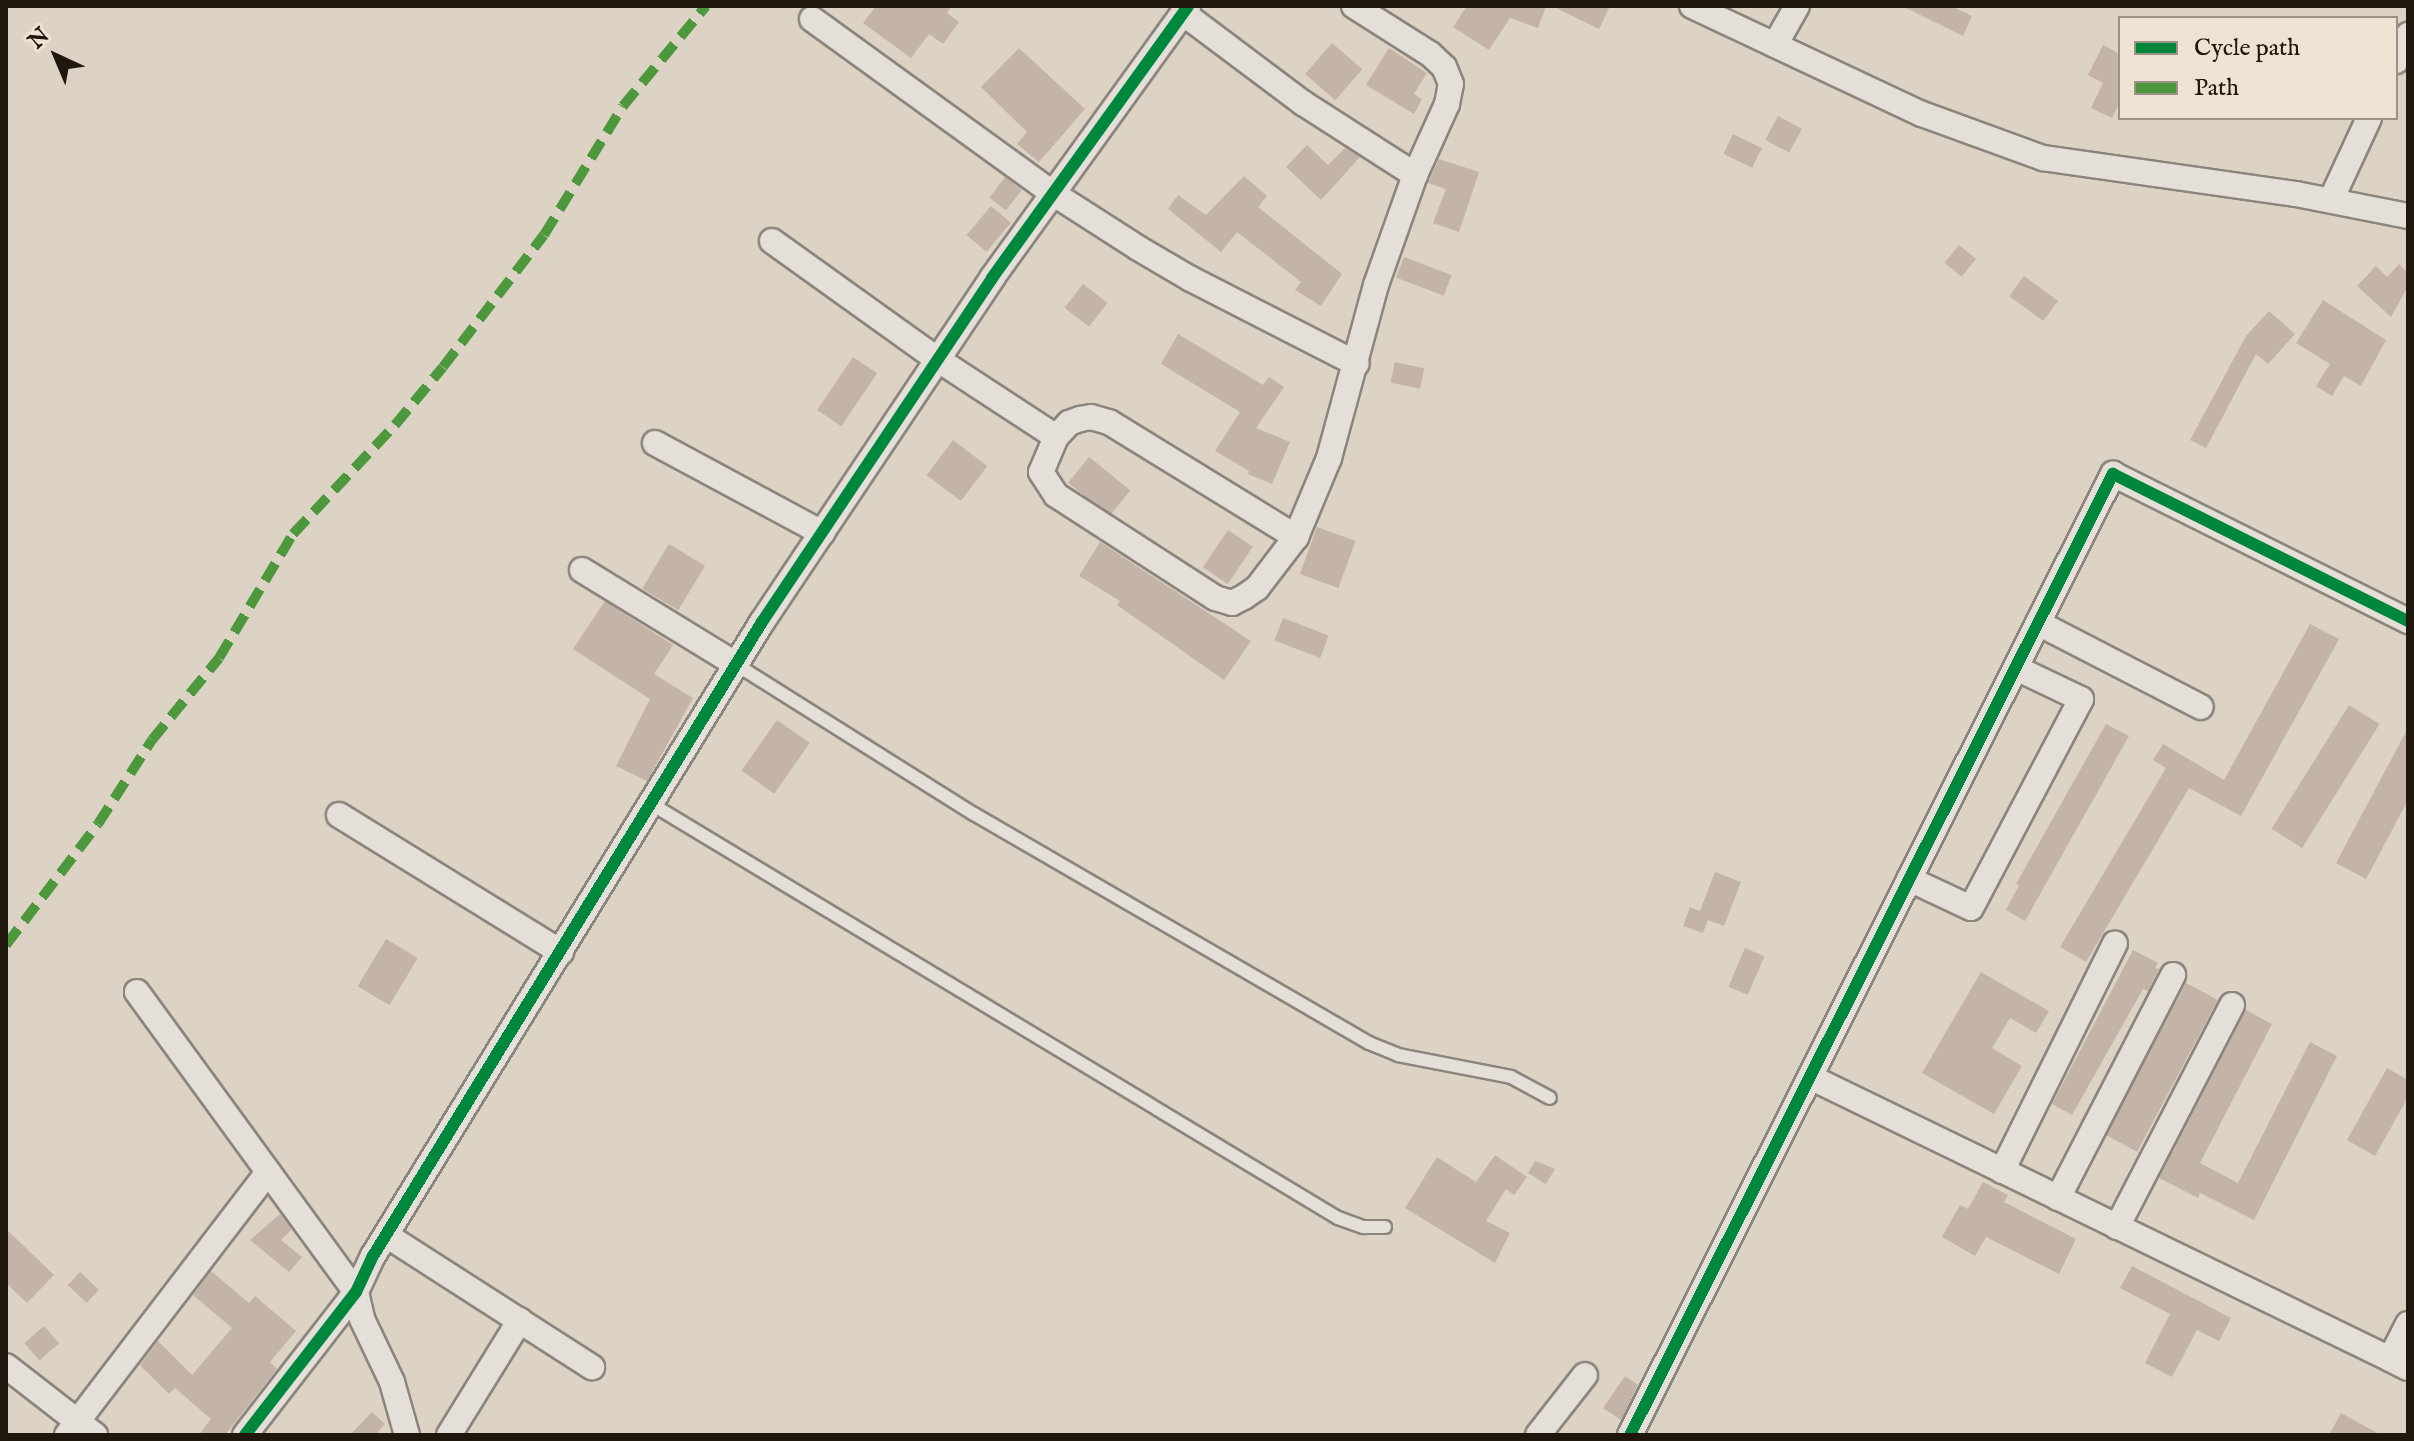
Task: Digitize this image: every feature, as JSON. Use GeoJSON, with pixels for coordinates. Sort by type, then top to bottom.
{"type":"FeatureCollection","features":[{"type":"Feature","properties":{"kind":"street"},"geometry":{"type":"LineString","coordinates":[[1296,537],[1109,422],[1080,419],[1069,423],[1056,437],[1041,472],[1056,495],[1215,598],[1232,603],[1257,588],[1296,537],[1329,458],[1376,285],[1415,175],[1447,104],[1451,84],[1444,67],[1430,54],[1354,6]]}},
{"type":"Feature","properties":{"kind":"street"},"geometry":{"type":"LineString","coordinates":[[1692,6],[1922,114],[2043,158],[2331,200],[2408,216]]}},
{"type":"Feature","properties":{"kind":"street"},"geometry":{"type":"LineString","coordinates":[[1775,45],[1797,6]]}},
{"type":"Feature","properties":{"kind":"street"},"geometry":{"type":"LineString","coordinates":[[245,1435],[356,1292],[386,1235],[737,665],[822,533],[937,359],[1186,10],[1303,103],[1415,175]]}},
{"type":"Feature","properties":{"kind":"street"},"geometry":{"type":"LineString","coordinates":[[812,19],[1054,194],[1191,279],[1357,364]]}},
{"type":"Feature","properties":{"kind":"street"},"geometry":{"type":"LineString","coordinates":[[2398,57],[2408,35]]}},
{"type":"Feature","properties":{"kind":"street"},"geometry":{"type":"LineString","coordinates":[[2331,200],[2368,120]]}},
{"type":"Feature","properties":{"kind":"street"},"geometry":{"type":"LineString","coordinates":[[772,241],[937,359],[1056,437]]}},
{"type":"Feature","properties":{"kind":"street"},"geometry":{"type":"LineString","coordinates":[[655,443],[822,533]]}},
{"type":"Feature","properties":{"kind":"street"},"geometry":{"type":"LineString","coordinates":[[1630,1435],[2113,474],[2408,621]]}},
{"type":"Feature","properties":{"kind":"street"},"geometry":{"type":"LineString","coordinates":[[582,570],[737,665]]}},
{"type":"Feature","properties":{"kind":"street"},"geometry":{"type":"LineString","coordinates":[[2038,623],[2201,707]]}},
{"type":"Feature","properties":{"kind":"street"},"geometry":{"type":"LineString","coordinates":[[1909,879],[1971,908],[2081,699],[2016,668]]}},
{"type":"Feature","properties":{"kind":"street"},"geometry":{"type":"LineString","coordinates":[[339,815],[561,952]]}},
{"type":"Feature","properties":{"kind":"street"},"geometry":{"type":"LineString","coordinates":[[2002,1171],[2115,943]]}},
{"type":"Feature","properties":{"kind":"street"},"geometry":{"type":"LineString","coordinates":[[2058,1198],[2173,975]]}},
{"type":"Feature","properties":{"kind":"street"},"geometry":{"type":"LineString","coordinates":[[137,992],[356,1292],[362,1319],[392,1382],[407,1435]]}},
{"type":"Feature","properties":{"kind":"street"},"geometry":{"type":"LineString","coordinates":[[2117,1227],[2232,1005]]}},
{"type":"Feature","properties":{"kind":"street"},"geometry":{"type":"LineString","coordinates":[[1810,1077],[2399,1364],[2408,1324]]}},
{"type":"Feature","properties":{"kind":"street"},"geometry":{"type":"LineString","coordinates":[[6,1366],[80,1431],[268,1172]]}},
{"type":"Feature","properties":{"kind":"street"},"geometry":{"type":"LineString","coordinates":[[386,1235],[592,1367]]}},
{"type":"Feature","properties":{"kind":"street"},"geometry":{"type":"LineString","coordinates":[[449,1435],[520,1320]]}},
{"type":"Feature","properties":{"kind":"street"},"geometry":{"type":"LineString","coordinates":[[1538,1435],[1585,1375]]}},
{"type":"Feature","properties":{"kind":"lane"},"geometry":{"type":"LineString","coordinates":[[737,665],[974,814],[1369,1043],[1398,1055],[1511,1077],[1550,1098]]}},
{"type":"Feature","properties":{"kind":"lane"},"geometry":{"type":"LineString","coordinates":[[653,805],[1338,1218],[1363,1227],[1385,1227]]}},
{"type":"Feature","properties":{"kind":"building"},"geometry":{"type":"Polygon","coordinates":[[[876,6],[952,6],[947,13],[959,22],[943,44],[929,34],[911,58],[863,23],[876,6]]]}},
{"type":"Feature","properties":{"kind":"building"},"geometry":{"type":"Polygon","coordinates":[[[1467,6],[1546,6],[1538,28],[1510,18],[1489,50],[1453,27],[1467,6]]]}},
{"type":"Feature","properties":{"kind":"building"},"geometry":{"type":"Polygon","coordinates":[[[1552,6],[1610,6],[1599,29],[1552,6]]]}},
{"type":"Feature","properties":{"kind":"building"},"geometry":{"type":"Polygon","coordinates":[[[1902,6],[1951,6],[1972,16],[1963,36],[1902,6]]]}},
{"type":"Feature","properties":{"kind":"building"},"geometry":{"type":"Polygon","coordinates":[[[1332,43],[1362,69],[1335,100],[1305,74],[1332,43]]]}},
{"type":"Feature","properties":{"kind":"building"},"geometry":{"type":"Polygon","coordinates":[[[2103,45],[2118,53],[2118,106],[2112,118],[2091,108],[2103,83],[2088,75],[2103,45]]]}},
{"type":"Feature","properties":{"kind":"building"},"geometry":{"type":"Polygon","coordinates":[[[1019,48],[1085,109],[1039,162],[1017,144],[1027,132],[981,87],[1019,48]]]}},
{"type":"Feature","properties":{"kind":"building"},"geometry":{"type":"Polygon","coordinates":[[[1389,48],[1427,73],[1414,94],[1422,99],[1414,114],[1366,85],[1389,48]]]}},
{"type":"Feature","properties":{"kind":"building"},"geometry":{"type":"Polygon","coordinates":[[[1778,116],[1802,129],[1789,153],[1765,140],[1778,116]]]}},
{"type":"Feature","properties":{"kind":"building"},"geometry":{"type":"Polygon","coordinates":[[[1733,134],[1762,148],[1752,168],[1723,154],[1733,134]]]}},
{"type":"Feature","properties":{"kind":"building"},"geometry":{"type":"Polygon","coordinates":[[[1307,145],[1328,165],[1345,148],[1360,157],[1321,200],[1286,167],[1307,145]]]}},
{"type":"Feature","properties":{"kind":"building"},"geometry":{"type":"Polygon","coordinates":[[[1439,159],[1479,172],[1459,232],[1433,223],[1446,189],[1428,183],[1439,159]]]}},
{"type":"Feature","properties":{"kind":"building"},"geometry":{"type":"Polygon","coordinates":[[[1244,176],[1267,196],[1258,207],[1342,274],[1321,306],[1295,290],[1301,282],[1237,232],[1221,252],[1168,209],[1178,195],[1206,215],[1244,176]]]}},
{"type":"Feature","properties":{"kind":"building"},"geometry":{"type":"Polygon","coordinates":[[[1005,177],[1022,190],[1006,210],[989,198],[1005,177]]]}},
{"type":"Feature","properties":{"kind":"building"},"geometry":{"type":"Polygon","coordinates":[[[991,206],[1011,223],[986,252],[967,235],[991,206]]]}},
{"type":"Feature","properties":{"kind":"building"},"geometry":{"type":"Polygon","coordinates":[[[1959,245],[1976,259],[1962,277],[1945,263],[1959,245]]]}},
{"type":"Feature","properties":{"kind":"building"},"geometry":{"type":"Polygon","coordinates":[[[1404,257],[1452,275],[1444,296],[1396,278],[1404,257]]]}},
{"type":"Feature","properties":{"kind":"building"},"geometry":{"type":"Polygon","coordinates":[[[2399,264],[2408,273],[2408,286],[2391,317],[2357,286],[2376,266],[2387,277],[2399,264]]]}},
{"type":"Feature","properties":{"kind":"building"},"geometry":{"type":"Polygon","coordinates":[[[2024,276],[2058,301],[2043,321],[2009,296],[2024,276]]]}},
{"type":"Feature","properties":{"kind":"building"},"geometry":{"type":"Polygon","coordinates":[[[1083,284],[1107,303],[1089,327],[1065,308],[1083,284]]]}},
{"type":"Feature","properties":{"kind":"building"},"geometry":{"type":"Polygon","coordinates":[[[2323,300],[2386,340],[2361,386],[2344,376],[2332,396],[2316,386],[2330,364],[2296,343],[2323,300]]]}},
{"type":"Feature","properties":{"kind":"building"},"geometry":{"type":"Polygon","coordinates":[[[2269,311],[2295,334],[2268,364],[2256,354],[2206,448],[2190,440],[2246,336],[2269,311]]]}},
{"type":"Feature","properties":{"kind":"building"},"geometry":{"type":"Polygon","coordinates":[[[1178,334],[1263,385],[1269,377],[1284,387],[1256,428],[1290,442],[1272,484],[1248,474],[1249,471],[1215,451],[1240,412],[1161,364],[1178,334]]]}},
{"type":"Feature","properties":{"kind":"building"},"geometry":{"type":"Polygon","coordinates":[[[853,357],[877,373],[841,426],[817,410],[853,357]]]}},
{"type":"Feature","properties":{"kind":"building"},"geometry":{"type":"Polygon","coordinates":[[[1395,362],[1424,368],[1420,389],[1391,383],[1395,362]]]}},
{"type":"Feature","properties":{"kind":"building"},"geometry":{"type":"Polygon","coordinates":[[[953,440],[987,466],[961,501],[927,475],[953,440]]]}},
{"type":"Feature","properties":{"kind":"building"},"geometry":{"type":"Polygon","coordinates":[[[1089,457],[1130,490],[1109,516],[1068,483],[1089,457]]]}},
{"type":"Feature","properties":{"kind":"building"},"geometry":{"type":"Polygon","coordinates":[[[1317,527],[1356,541],[1338,588],[1300,574],[1317,527]]]}},
{"type":"Feature","properties":{"kind":"building"},"geometry":{"type":"Polygon","coordinates":[[[1228,530],[1253,547],[1228,584],[1203,567],[1228,530]]]}},
{"type":"Feature","properties":{"kind":"building"},"geometry":{"type":"Polygon","coordinates":[[[1100,542],[1251,641],[1224,680],[1117,605],[1120,601],[1079,576],[1100,542]]]}},
{"type":"Feature","properties":{"kind":"building"},"geometry":{"type":"Polygon","coordinates":[[[669,544],[705,566],[678,610],[642,589],[669,544]]]}},
{"type":"Feature","properties":{"kind":"building"},"geometry":{"type":"Polygon","coordinates":[[[605,601],[673,645],[654,674],[693,698],[647,781],[616,766],[650,699],[573,649],[605,601]]]}},
{"type":"Feature","properties":{"kind":"building"},"geometry":{"type":"Polygon","coordinates":[[[1283,618],[1329,636],[1320,658],[1274,640],[1283,618]]]}},
{"type":"Feature","properties":{"kind":"building"},"geometry":{"type":"Polygon","coordinates":[[[2310,624],[2339,639],[2241,816],[2189,788],[2086,962],[2060,947],[2166,768],[2153,760],[2163,744],[2224,780],[2310,624]]]}},
{"type":"Feature","properties":{"kind":"building"},"geometry":{"type":"Polygon","coordinates":[[[2349,705],[2380,724],[2302,848],[2272,829],[2349,705]]]}},
{"type":"Feature","properties":{"kind":"building"},"geometry":{"type":"Polygon","coordinates":[[[777,720],[810,743],[774,794],[741,771],[777,720]]]}},
{"type":"Feature","properties":{"kind":"building"},"geometry":{"type":"Polygon","coordinates":[[[2106,724],[2129,736],[2025,921],[2006,910],[2019,885],[2016,884],[2106,724]]]}},
{"type":"Feature","properties":{"kind":"building"},"geometry":{"type":"Polygon","coordinates":[[[2408,728],[2408,800],[2366,879],[2336,863],[2408,728]]]}},
{"type":"Feature","properties":{"kind":"building"},"geometry":{"type":"Polygon","coordinates":[[[1715,872],[1741,882],[1724,926],[1708,920],[1703,933],[1683,926],[1690,907],[1700,911],[1715,872]]]}},
{"type":"Feature","properties":{"kind":"building"},"geometry":{"type":"Polygon","coordinates":[[[386,939],[418,958],[389,1005],[358,986],[386,939]]]}},
{"type":"Feature","properties":{"kind":"building"},"geometry":{"type":"Polygon","coordinates":[[[1745,948],[1764,956],[1748,995],[1729,987],[1745,948]]]}},
{"type":"Feature","properties":{"kind":"building"},"geometry":{"type":"Polygon","coordinates":[[[2133,950],[2158,963],[2155,968],[2159,969],[2148,991],[2143,989],[2072,1115],[2052,1104],[2133,950]]]}},
{"type":"Feature","properties":{"kind":"building"},"geometry":{"type":"Polygon","coordinates":[[[1981,972],[2049,1011],[2036,1033],[2010,1018],[1992,1048],[2022,1066],[1994,1114],[1922,1073],[1981,972]]]}},
{"type":"Feature","properties":{"kind":"building"},"geometry":{"type":"Polygon","coordinates":[[[2186,983],[2218,1000],[2137,1152],[2105,1135],[2186,983]]]}},
{"type":"Feature","properties":{"kind":"building"},"geometry":{"type":"Polygon","coordinates":[[[2246,1010],[2272,1024],[2200,1163],[2238,1183],[2310,1042],[2337,1056],[2254,1220],[2200,1193],[2198,1198],[2159,1178],[2246,1010]]]}},
{"type":"Feature","properties":{"kind":"building"},"geometry":{"type":"Polygon","coordinates":[[[2387,1068],[2408,1080],[2408,1097],[2375,1156],[2347,1140],[2387,1068]]]}},
{"type":"Feature","properties":{"kind":"building"},"geometry":{"type":"Polygon","coordinates":[[[1495,1155],[1527,1177],[1514,1195],[1506,1189],[1486,1221],[1510,1233],[1495,1263],[1405,1208],[1437,1157],[1476,1182],[1495,1155]]]}},
{"type":"Feature","properties":{"kind":"building"},"geometry":{"type":"Polygon","coordinates":[[[1535,1161],[1555,1169],[1546,1184],[1528,1173],[1535,1161]]]}},
{"type":"Feature","properties":{"kind":"building"},"geometry":{"type":"Polygon","coordinates":[[[1983,1182],[2008,1195],[2004,1202],[2076,1239],[2059,1274],[1986,1237],[1975,1256],[1942,1237],[1960,1205],[1968,1209],[1983,1182]]]}},
{"type":"Feature","properties":{"kind":"building"},"geometry":{"type":"Polygon","coordinates":[[[280,1214],[292,1229],[281,1240],[302,1257],[289,1272],[250,1240],[280,1214]]]}},
{"type":"Feature","properties":{"kind":"building"},"geometry":{"type":"Polygon","coordinates":[[[6,1229],[54,1275],[27,1303],[6,1283],[6,1229]]]}},
{"type":"Feature","properties":{"kind":"building"},"geometry":{"type":"Polygon","coordinates":[[[2132,1266],[2231,1318],[2219,1341],[2197,1330],[2172,1377],[2145,1363],[2170,1314],[2120,1288],[2132,1266]]]}},
{"type":"Feature","properties":{"kind":"building"},"geometry":{"type":"Polygon","coordinates":[[[211,1271],[249,1303],[255,1296],[296,1331],[270,1362],[277,1369],[225,1435],[199,1435],[211,1419],[175,1388],[169,1394],[140,1365],[158,1341],[192,1375],[232,1328],[193,1295],[211,1271]]]}},
{"type":"Feature","properties":{"kind":"building"},"geometry":{"type":"Polygon","coordinates":[[[80,1272],[99,1290],[87,1303],[68,1285],[80,1272]]]}},
{"type":"Feature","properties":{"kind":"building"},"geometry":{"type":"Polygon","coordinates":[[[44,1326],[59,1343],[39,1360],[24,1343],[44,1326]]]}},
{"type":"Feature","properties":{"kind":"building"},"geometry":{"type":"Polygon","coordinates":[[[1625,1376],[1638,1385],[1621,1420],[1603,1408],[1625,1376]]]}},
{"type":"Feature","properties":{"kind":"building"},"geometry":{"type":"Polygon","coordinates":[[[372,1412],[385,1424],[375,1435],[350,1435],[372,1412]]]}},
{"type":"Feature","properties":{"kind":"building"},"geometry":{"type":"Polygon","coordinates":[[[2341,1413],[2381,1435],[2329,1435],[2341,1413]]]}},
{"type":"Feature","properties":{"kind":"marked path"},"geometry":{"type":"LineString","coordinates":[[6,945],[98,824],[152,740],[219,658],[293,534],[395,425],[443,367],[544,235],[623,106],[706,6]]}},
{"type":"Feature","properties":{"kind":"cycle path"},"geometry":{"type":"LineString","coordinates":[[245,1435],[356,1292],[373,1256],[762,622],[992,278],[1188,6]]}},
{"type":"Feature","properties":{"kind":"cycle path"},"geometry":{"type":"LineString","coordinates":[[1630,1435],[2113,474],[2408,621]]}}]}
